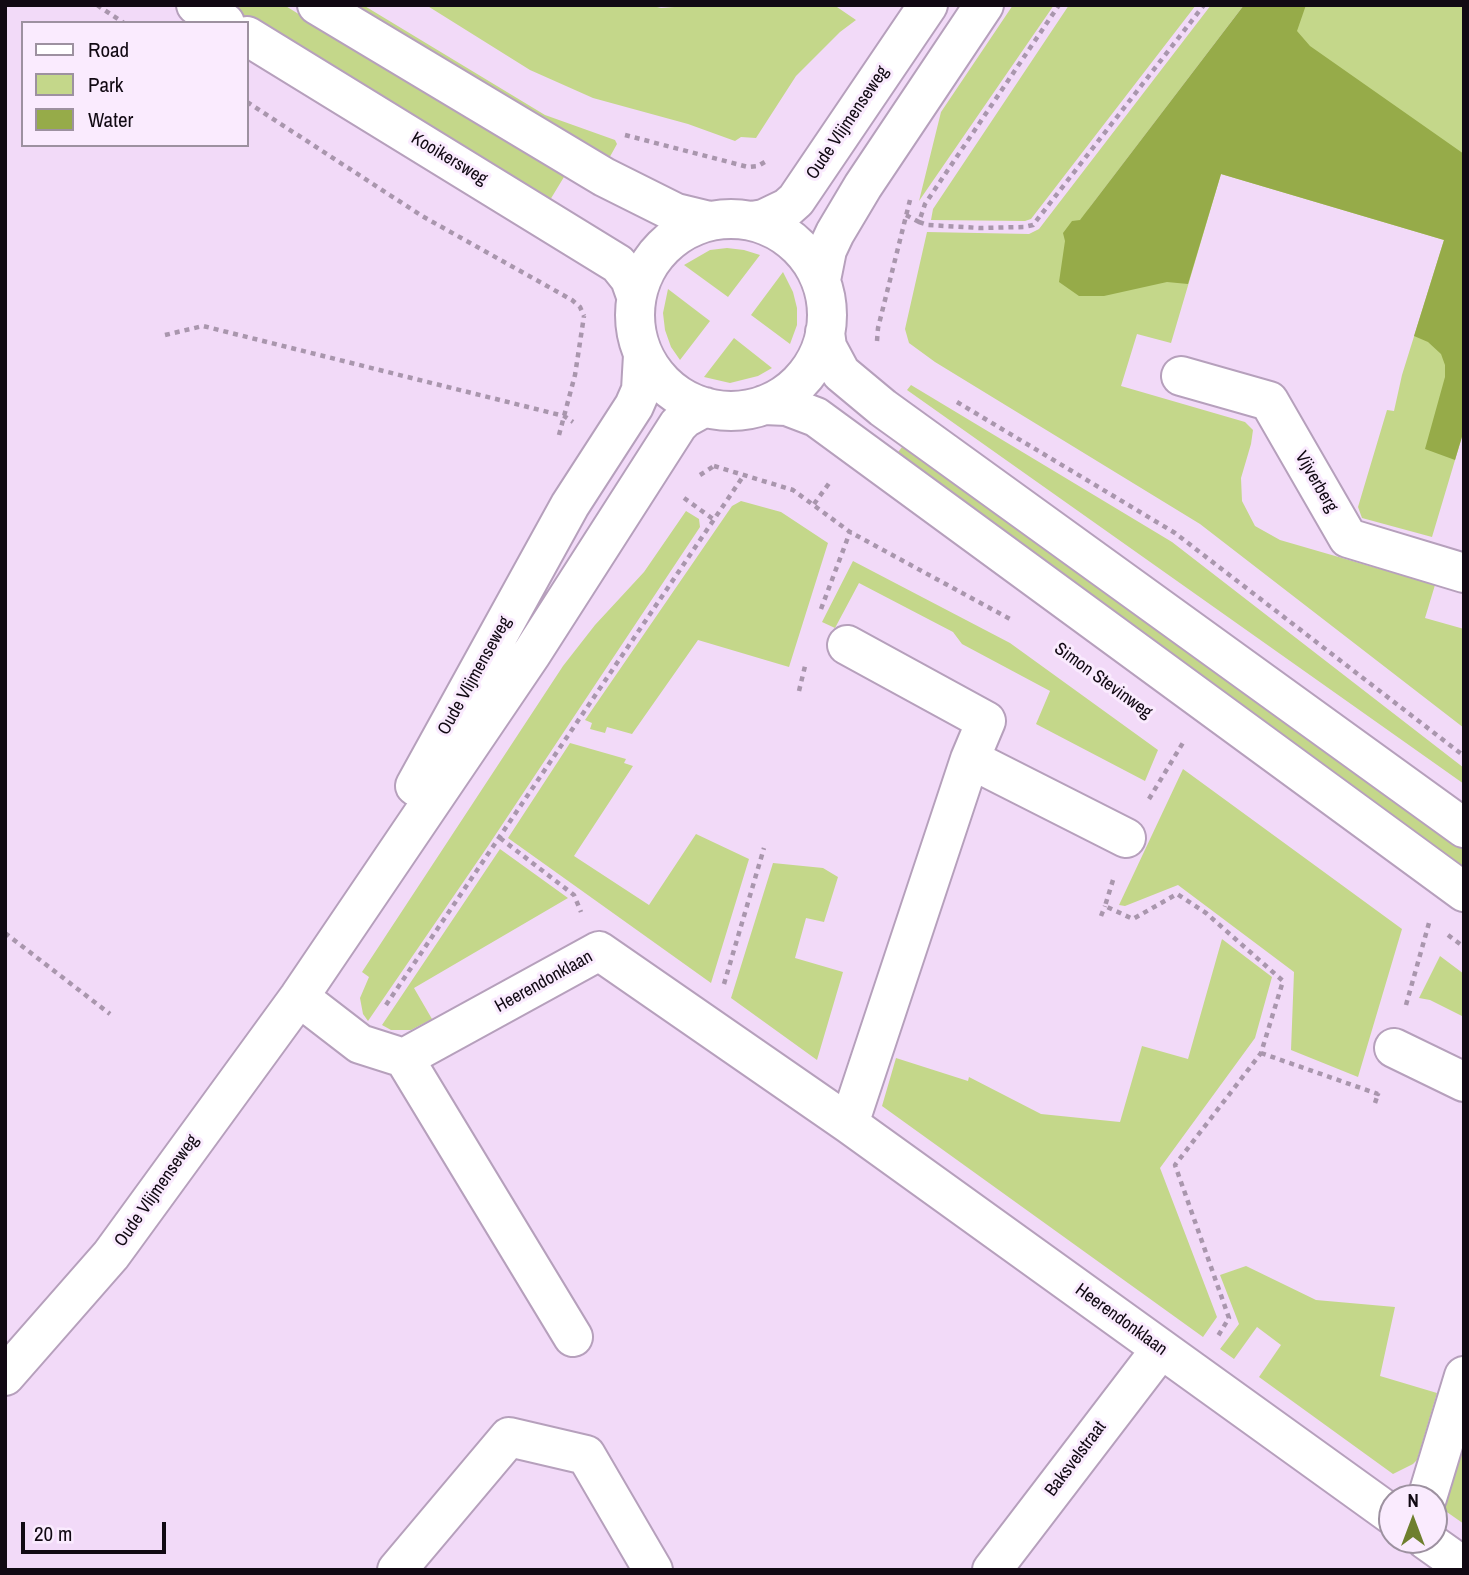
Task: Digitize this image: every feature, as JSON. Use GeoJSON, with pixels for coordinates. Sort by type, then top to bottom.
{"type":"FeatureCollection","features":[{"type":"Feature","properties":{"kind":"street"},"geometry":{"type":"LineString","coordinates":[[196,5],[222,21]]}},
{"type":"Feature","properties":{"kind":"street"},"geometry":{"type":"LineString","coordinates":[[317,5],[604,177],[676,213],[709,220],[752,220],[778,231],[800,247],[821,280],[825,296],[827,323],[821,350],[806,375],[785,395],[764,405]]}},
{"type":"Feature","properties":{"kind":"street","name":"Oude Vlijmenseweg"},"geometry":{"type":"LineString","coordinates":[[752,220],[764,219],[787,208],[796,200],[928,5]]}},
{"type":"Feature","properties":{"kind":"street"},"geometry":{"type":"LineString","coordinates":[[821,280],[827,250],[835,233],[863,186],[984,5]]}},
{"type":"Feature","properties":{"kind":"street","name":"Kooikersweg"},"geometry":{"type":"LineString","coordinates":[[248,37],[618,264],[630,279],[636,296]]}},
{"type":"Feature","properties":{"kind":"street"},"geometry":{"type":"LineString","coordinates":[[709,220],[673,237],[653,257],[641,279],[636,296],[635,331],[643,355],[657,378],[677,395],[705,407],[729,411],[764,405],[787,405],[816,417],[1464,892]]}},
{"type":"Feature","properties":{"kind":"street"},"geometry":{"type":"LineString","coordinates":[[825,332],[827,347],[841,373],[883,408],[1464,828]]}},
{"type":"Feature","properties":{"kind":"street","name":"Oude Vlijmenseweg"},"geometry":{"type":"LineString","coordinates":[[299,997],[570,505],[641,390],[643,355]]}},
{"type":"Feature","properties":{"kind":"street","name":"Vijverberg"},"geometry":{"type":"LineString","coordinates":[[1181,376],[1269,401],[1348,538],[1464,573]]}},
{"type":"Feature","properties":{"kind":"street","name":"Oude Vlijmenseweg"},"geometry":{"type":"LineString","coordinates":[[5,1377],[111,1255],[299,997],[532,653],[645,472],[678,425],[705,407]]}},
{"type":"Feature","properties":{"kind":"street"},"geometry":{"type":"LineString","coordinates":[[847,645],[985,721],[849,1124]]}},
{"type":"Feature","properties":{"kind":"street"},"geometry":{"type":"LineString","coordinates":[[970,759],[1126,838]]}},
{"type":"Feature","properties":{"kind":"street","name":"Heerendonklaan"},"geometry":{"type":"LineString","coordinates":[[404,1058],[600,951],[849,1124],[1378,1505]]}},
{"type":"Feature","properties":{"kind":"street"},"geometry":{"type":"LineString","coordinates":[[299,997],[360,1044],[404,1058],[573,1337]]}},
{"type":"Feature","properties":{"kind":"street"},"geometry":{"type":"LineString","coordinates":[[1394,1048],[1464,1082]]}},
{"type":"Feature","properties":{"kind":"street","name":"Baksvelstraat"},"geometry":{"type":"LineString","coordinates":[[992,1570],[1161,1349]]}},
{"type":"Feature","properties":{"kind":"street"},"geometry":{"type":"LineString","coordinates":[[1431,1484],[1464,1376]]}},
{"type":"Feature","properties":{"kind":"street"},"geometry":{"type":"LineString","coordinates":[[397,1570],[509,1437],[586,1455],[653,1570]]}},
{"type":"Feature","properties":{"kind":"street"},"geometry":{"type":"LineString","coordinates":[[1446,1554],[1464,1567]]}},
{"type":"Feature","properties":{"kind":"path"},"geometry":{"type":"LineString","coordinates":[[97,5],[121,21]]}},
{"type":"Feature","properties":{"kind":"path"},"geometry":{"type":"LineString","coordinates":[[919,222],[928,225],[980,228],[1033,225],[1204,5]]}},
{"type":"Feature","properties":{"kind":"path"},"geometry":{"type":"LineString","coordinates":[[248,103],[422,216],[572,300],[580,307],[584,316],[592,316]]}},
{"type":"Feature","properties":{"kind":"path"},"geometry":{"type":"LineString","coordinates":[[878,347],[877,340],[912,189]]}},
{"type":"Feature","properties":{"kind":"path"},"geometry":{"type":"LineString","coordinates":[[165,335],[203,326],[497,399],[564,416],[608,447]]}},
{"type":"Feature","properties":{"kind":"path"},"geometry":{"type":"LineString","coordinates":[[945,395],[1175,533],[1464,756]]}},
{"type":"Feature","properties":{"kind":"path"},"geometry":{"type":"LineString","coordinates":[[715,466],[793,490],[850,531],[1020,624]]}},
{"type":"Feature","properties":{"kind":"path"},"geometry":{"type":"LineString","coordinates":[[645,472],[713,519]]}},
{"type":"Feature","properties":{"kind":"path"},"geometry":{"type":"LineString","coordinates":[[360,1044],[744,475]]}},
{"type":"Feature","properties":{"kind":"path"},"geometry":{"type":"LineString","coordinates":[[847,645],[814,627],[850,531]]}},
{"type":"Feature","properties":{"kind":"path"},"geometry":{"type":"LineString","coordinates":[[1173,733],[1195,749]]}},
{"type":"Feature","properties":{"kind":"path"},"geometry":{"type":"LineString","coordinates":[[1101,916],[1126,838],[1184,741]]}},
{"type":"Feature","properties":{"kind":"path"},"geometry":{"type":"LineString","coordinates":[[500,838],[574,895],[600,951]]}},
{"type":"Feature","properties":{"kind":"path"},"geometry":{"type":"LineString","coordinates":[[711,1029],[764,848]]}},
{"type":"Feature","properties":{"kind":"path"},"geometry":{"type":"LineString","coordinates":[[1105,906],[1133,919],[1177,894],[1206,913],[1283,981],[1261,1053],[1175,1165],[1229,1318],[1196,1373]]}},
{"type":"Feature","properties":{"kind":"path"},"geometry":{"type":"LineString","coordinates":[[1429,922],[1438,928]]}},
{"type":"Feature","properties":{"kind":"path"},"geometry":{"type":"LineString","coordinates":[[5,933],[110,1014]]}},
{"type":"Feature","properties":{"kind":"path"},"geometry":{"type":"LineString","coordinates":[[1447,934],[1464,947]]}},
{"type":"Feature","properties":{"kind":"path"},"geometry":{"type":"LineString","coordinates":[[1374,1103],[1378,1094]]}},
{"type":"Feature","properties":{"kind":"green space"},"geometry":{"type":"Polygon","coordinates":[[[219,5],[284,5],[401,77],[567,172],[547,205],[219,5]]]}},
{"type":"Feature","properties":{"kind":"green space"},"geometry":{"type":"Polygon","coordinates":[[[332,5],[363,5],[545,115],[615,140],[617,144],[607,162],[332,5]]]}},
{"type":"Feature","properties":{"kind":"green space"},"geometry":{"type":"Polygon","coordinates":[[[426,5],[649,5],[661,8],[701,5],[834,5],[856,20],[840,32],[796,76],[756,138],[741,137],[735,141],[688,124],[593,98],[530,70],[426,5]]]}},
{"type":"Feature","properties":{"kind":"green space"},"geometry":{"type":"Polygon","coordinates":[[[1013,5],[1054,5],[919,201],[941,112],[1013,5]]]}},
{"type":"Feature","properties":{"kind":"green space"},"geometry":{"type":"Polygon","coordinates":[[[1069,5],[1196,5],[1031,219],[931,220],[933,209],[1069,5]]]}},
{"type":"Feature","properties":{"kind":"green space"},"geometry":{"type":"Polygon","coordinates":[[[1211,5],[1244,5],[1087,211],[1268,5],[1464,5],[1464,430],[1432,537],[1362,518],[1358,507],[1387,410],[1394,411],[1402,375],[1444,240],[1221,174],[1171,343],[1137,334],[1121,386],[1245,422],[1253,430],[1241,478],[1242,501],[1255,526],[1280,540],[1435,585],[1425,618],[1464,629],[1464,728],[1200,524],[935,362],[909,343],[905,329],[927,232],[1029,234],[1039,229],[1211,5]]]}},
{"type":"Feature","properties":{"kind":"green space"},"geometry":{"type":"Polygon","coordinates":[[[727,248],[760,255],[728,297],[684,265],[710,250],[727,248]]]}},
{"type":"Feature","properties":{"kind":"green space"},"geometry":{"type":"Polygon","coordinates":[[[783,272],[797,308],[797,325],[790,344],[751,315],[783,272]]]}},
{"type":"Feature","properties":{"kind":"green space"},"geometry":{"type":"Polygon","coordinates":[[[668,289],[710,321],[680,360],[671,347],[665,330],[663,313],[668,289]]]}},
{"type":"Feature","properties":{"kind":"green space"},"geometry":{"type":"Polygon","coordinates":[[[734,338],[772,368],[758,376],[730,383],[704,377],[734,338]]]}},
{"type":"Feature","properties":{"kind":"green space"},"geometry":{"type":"Polygon","coordinates":[[[911,385],[1172,542],[1464,768],[1464,784],[907,390],[911,385]]]}},
{"type":"Feature","properties":{"kind":"green space"},"geometry":{"type":"Polygon","coordinates":[[[906,442],[1464,838],[1464,872],[895,456],[906,442]]]}},
{"type":"Feature","properties":{"kind":"green space"},"geometry":{"type":"Polygon","coordinates":[[[741,501],[781,512],[828,543],[789,667],[698,640],[632,734],[607,727],[605,733],[590,729],[592,723],[585,720],[732,506],[741,501]]]}},
{"type":"Feature","properties":{"kind":"green space"},"geometry":{"type":"Polygon","coordinates":[[[686,511],[699,519],[700,527],[368,1021],[363,1014],[360,998],[369,977],[362,972],[563,666],[595,625],[644,572],[686,511]]]}},
{"type":"Feature","properties":{"kind":"green space"},"geometry":{"type":"Polygon","coordinates":[[[853,561],[1010,643],[1158,750],[1145,781],[1036,724],[1050,691],[962,644],[953,632],[859,583],[835,628],[822,622],[853,561]]]}},
{"type":"Feature","properties":{"kind":"green space"},"geometry":{"type":"Polygon","coordinates":[[[570,743],[626,759],[624,763],[633,766],[574,856],[649,905],[696,834],[749,859],[711,983],[508,838],[570,743]]]}},
{"type":"Feature","properties":{"kind":"green space"},"geometry":{"type":"Polygon","coordinates":[[[1183,769],[1402,929],[1358,1077],[1291,1050],[1294,972],[1178,885],[1125,906],[1119,905],[1183,769]]]}},
{"type":"Feature","properties":{"kind":"green space"},"geometry":{"type":"Polygon","coordinates":[[[500,849],[568,898],[414,988],[432,1019],[411,1030],[391,1030],[382,1025],[500,849]]]}},
{"type":"Feature","properties":{"kind":"green space"},"geometry":{"type":"Polygon","coordinates":[[[773,863],[823,868],[838,877],[824,922],[806,918],[795,958],[843,972],[817,1060],[731,998],[773,863]]]}},
{"type":"Feature","properties":{"kind":"green space"},"geometry":{"type":"Polygon","coordinates":[[[1222,939],[1272,977],[1255,1038],[1160,1168],[1217,1317],[1203,1337],[882,1106],[896,1058],[968,1081],[969,1077],[1041,1114],[1120,1122],[1142,1046],[1188,1059],[1222,939]]]}},
{"type":"Feature","properties":{"kind":"green space"},"geometry":{"type":"Polygon","coordinates":[[[1440,956],[1464,974],[1464,1017],[1430,1000],[1419,998],[1440,956]]]}},
{"type":"Feature","properties":{"kind":"green space"},"geometry":{"type":"Polygon","coordinates":[[[1246,1266],[1316,1300],[1395,1307],[1380,1376],[1437,1393],[1417,1460],[1413,1464],[1393,1474],[1259,1377],[1281,1345],[1257,1327],[1234,1359],[1220,1349],[1239,1324],[1220,1275],[1246,1266]]]}},
{"type":"Feature","properties":{"kind":"green space"},"geometry":{"type":"Polygon","coordinates":[[[1464,1443],[1464,1524],[1448,1513],[1448,1497],[1464,1443]]]}},
{"type":"Feature","properties":{"kind":"water"},"geometry":{"type":"Polygon","coordinates":[[[1244,5],[1306,5],[1297,31],[1310,46],[1464,154],[1464,430],[1455,460],[1425,449],[1445,377],[1445,365],[1441,354],[1428,342],[1414,336],[1444,240],[1221,174],[1188,284],[1167,282],[1104,296],[1079,296],[1059,282],[1065,241],[1063,233],[1072,221],[1080,220],[1244,5]]]}}]}
